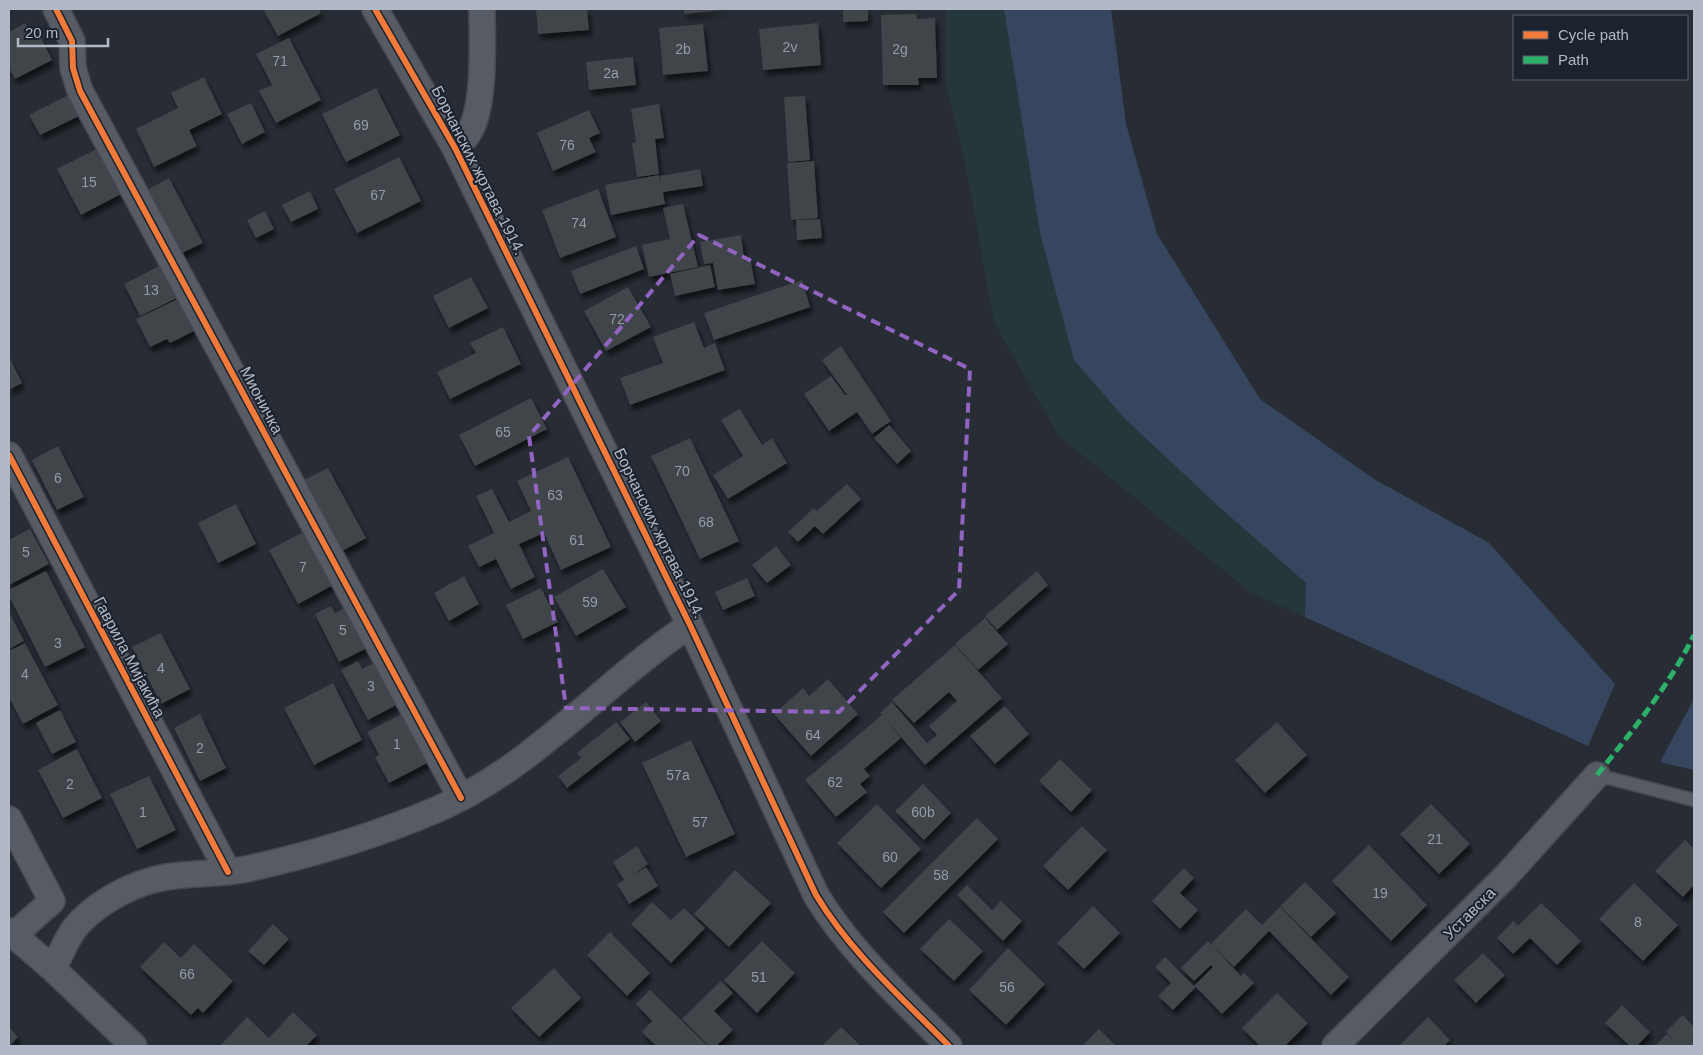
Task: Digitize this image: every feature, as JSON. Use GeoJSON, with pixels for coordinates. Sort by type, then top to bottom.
{"type":"FeatureCollection","features":[{"type":"Feature","properties":{"kind":"street","name":"Мионичка"},"geometry":{"type":"LineString","coordinates":[[56,9],[72,41],[73,68],[80,91],[461,798]]}},
{"type":"Feature","properties":{"kind":"street","name":"Борчанских жртава 1914."},"geometry":{"type":"LineString","coordinates":[[376,9],[455,148],[690,625],[816,895],[834,925],[856,951],[949,1046]]}},
{"type":"Feature","properties":{"kind":"street"},"geometry":{"type":"LineString","coordinates":[[455,148],[468,134],[477,108],[481,79],[482,9]]}},
{"type":"Feature","properties":{"kind":"street","name":"Гаврила Мијакића"},"geometry":{"type":"LineString","coordinates":[[9,455],[228,872]]}},
{"type":"Feature","properties":{"kind":"street"},"geometry":{"type":"LineString","coordinates":[[53,969],[76,928],[112,898],[154,879],[228,872],[283,861],[378,832],[461,798],[491,780],[587,707],[661,644],[690,625]]}},
{"type":"Feature","properties":{"kind":"street","name":"Уставска"},"geometry":{"type":"LineString","coordinates":[[1334,1046],[1507,875],[1597,775]]}},
{"type":"Feature","properties":{"kind":"street"},"geometry":{"type":"LineString","coordinates":[[9,819],[52,900],[76,928]]}},
{"type":"Feature","properties":{"kind":"street"},"geometry":{"type":"LineString","coordinates":[[52,900],[11,933],[53,969],[134,1046]]}},
{"type":"Feature","properties":{"kind":"lane"},"geometry":{"type":"LineString","coordinates":[[1597,775],[1694,800]]}},
{"type":"Feature","properties":{"kind":"highlighted area"},"geometry":{"type":"Polygon","coordinates":[[[699,235],[970,369],[959,590],[839,712],[566,708],[529,436],[699,235]]]}},
{"type":"Feature","properties":{"kind":"shaded area"},"geometry":{"type":"Polygon","coordinates":[[[946,9],[1004,9],[1040,233],[1074,360],[1124,418],[1218,506],[1306,583],[1305,617],[1250,592],[1058,435],[994,322],[967,172],[946,83],[946,9]]]}},
{"type":"Feature","properties":{"kind":"water"},"geometry":{"type":"Polygon","coordinates":[[[1004,9],[1111,9],[1126,124],[1157,234],[1260,399],[1374,479],[1489,543],[1615,684],[1588,746],[1305,617],[1306,583],[1218,506],[1124,418],[1074,360],[1040,233],[1004,9]]]}},
{"type":"Feature","properties":{"kind":"water"},"geometry":{"type":"Polygon","coordinates":[[[1694,699],[1694,770],[1660,762],[1694,699]]]}},
{"type":"Feature","properties":{"kind":"building"},"geometry":{"type":"Polygon","coordinates":[[[263,9],[319,9],[321,13],[278,36],[263,9]]]}},
{"type":"Feature","properties":{"kind":"building"},"geometry":{"type":"Polygon","coordinates":[[[536,9],[587,9],[589,30],[538,34],[536,9]]]}},
{"type":"Feature","properties":{"kind":"building"},"geometry":{"type":"Polygon","coordinates":[[[684,9],[722,9],[722,10],[684,14],[684,9]]]}},
{"type":"Feature","properties":{"kind":"building"},"geometry":{"type":"Polygon","coordinates":[[[843,9],[868,9],[868,21],[843,22],[843,9]]]}},
{"type":"Feature","properties":{"kind":"building"},"geometry":{"type":"Polygon","coordinates":[[[916,14],[917,19],[935,18],[937,78],[918,78],[919,85],[883,85],[881,15],[916,14]]]}},
{"type":"Feature","properties":{"kind":"building"},"geometry":{"type":"Polygon","coordinates":[[[25,23],[34,40],[40,36],[52,60],[15,79],[9,68],[9,32],[25,23]]]}},
{"type":"Feature","properties":{"kind":"building"},"geometry":{"type":"Polygon","coordinates":[[[818,23],[821,65],[763,70],[759,29],[818,23]]]}},
{"type":"Feature","properties":{"kind":"building"},"geometry":{"type":"Polygon","coordinates":[[[703,24],[708,71],[663,75],[659,28],[703,24]]]}},
{"type":"Feature","properties":{"kind":"building"},"geometry":{"type":"Polygon","coordinates":[[[289,38],[321,100],[276,123],[259,91],[272,85],[256,54],[289,38]]]}},
{"type":"Feature","properties":{"kind":"building"},"geometry":{"type":"Polygon","coordinates":[[[633,57],[636,85],[589,90],[586,62],[633,57]]]}},
{"type":"Feature","properties":{"kind":"building"},"geometry":{"type":"Polygon","coordinates":[[[204,77],[222,114],[189,130],[197,146],[154,167],[136,129],[178,108],[171,93],[204,77]]]}},
{"type":"Feature","properties":{"kind":"building"},"geometry":{"type":"Polygon","coordinates":[[[376,88],[400,135],[346,162],[322,114],[376,88]]]}},
{"type":"Feature","properties":{"kind":"building"},"geometry":{"type":"Polygon","coordinates":[[[69,95],[79,116],[40,135],[29,115],[69,95]]]}},
{"type":"Feature","properties":{"kind":"building"},"geometry":{"type":"Polygon","coordinates":[[[805,96],[810,160],[788,162],[784,97],[805,96]]]}},
{"type":"Feature","properties":{"kind":"building"},"geometry":{"type":"Polygon","coordinates":[[[251,103],[265,132],[242,144],[227,114],[251,103]]]}},
{"type":"Feature","properties":{"kind":"building"},"geometry":{"type":"Polygon","coordinates":[[[659,104],[664,138],[655,139],[659,174],[637,177],[632,143],[636,142],[631,109],[659,104]]]}},
{"type":"Feature","properties":{"kind":"building"},"geometry":{"type":"Polygon","coordinates":[[[589,110],[600,133],[589,138],[596,152],[553,171],[537,133],[589,110]]]}},
{"type":"Feature","properties":{"kind":"building"},"geometry":{"type":"Polygon","coordinates":[[[97,149],[121,194],[81,215],[57,169],[97,149]]]}},
{"type":"Feature","properties":{"kind":"building"},"geometry":{"type":"Polygon","coordinates":[[[399,157],[421,201],[357,233],[334,189],[399,157]]]}},
{"type":"Feature","properties":{"kind":"building"},"geometry":{"type":"Polygon","coordinates":[[[814,161],[818,218],[791,220],[787,163],[814,161]]]}},
{"type":"Feature","properties":{"kind":"building"},"geometry":{"type":"Polygon","coordinates":[[[700,169],[703,186],[663,192],[665,204],[611,215],[605,185],[659,175],[661,185],[660,176],[700,169]]]}},
{"type":"Feature","properties":{"kind":"building"},"geometry":{"type":"Polygon","coordinates":[[[169,178],[203,243],[178,255],[145,191],[169,178]]]}},
{"type":"Feature","properties":{"kind":"building"},"geometry":{"type":"Polygon","coordinates":[[[598,189],[616,237],[560,258],[542,210],[598,189]]]}},
{"type":"Feature","properties":{"kind":"building"},"geometry":{"type":"Polygon","coordinates":[[[310,191],[318,209],[291,222],[282,205],[310,191]]]}},
{"type":"Feature","properties":{"kind":"building"},"geometry":{"type":"Polygon","coordinates":[[[683,204],[698,267],[649,277],[642,245],[670,239],[663,208],[683,204]]]}},
{"type":"Feature","properties":{"kind":"building"},"geometry":{"type":"Polygon","coordinates":[[[265,211],[274,229],[256,238],[247,220],[265,211]]]}},
{"type":"Feature","properties":{"kind":"building"},"geometry":{"type":"Polygon","coordinates":[[[820,219],[822,238],[797,240],[796,220],[820,219]]]}},
{"type":"Feature","properties":{"kind":"building"},"geometry":{"type":"Polygon","coordinates":[[[741,235],[744,258],[750,257],[755,284],[718,290],[713,263],[704,264],[700,242],[741,235]]]}},
{"type":"Feature","properties":{"kind":"building"},"geometry":{"type":"Polygon","coordinates":[[[636,246],[644,269],[580,294],[571,271],[636,246]]]}},
{"type":"Feature","properties":{"kind":"building"},"geometry":{"type":"Polygon","coordinates":[[[163,264],[179,297],[140,316],[124,284],[163,264]]]}},
{"type":"Feature","properties":{"kind":"building"},"geometry":{"type":"Polygon","coordinates":[[[710,265],[715,287],[675,296],[670,274],[710,265]]]}},
{"type":"Feature","properties":{"kind":"building"},"geometry":{"type":"Polygon","coordinates":[[[471,277],[488,308],[449,328],[433,296],[471,277]]]}},
{"type":"Feature","properties":{"kind":"building"},"geometry":{"type":"Polygon","coordinates":[[[802,280],[810,307],[714,340],[704,313],[802,280]]]}},
{"type":"Feature","properties":{"kind":"building"},"geometry":{"type":"Polygon","coordinates":[[[628,287],[651,327],[606,351],[584,311],[628,287]]]}},
{"type":"Feature","properties":{"kind":"building"},"geometry":{"type":"Polygon","coordinates":[[[180,298],[196,330],[170,343],[167,339],[150,347],[136,319],[180,298]]]}},
{"type":"Feature","properties":{"kind":"building"},"geometry":{"type":"Polygon","coordinates":[[[694,322],[704,348],[715,343],[725,370],[630,405],[620,378],[663,363],[653,337],[694,322]]]}},
{"type":"Feature","properties":{"kind":"building"},"geometry":{"type":"Polygon","coordinates":[[[503,327],[521,364],[450,399],[437,372],[476,353],[470,343],[503,327]]]}},
{"type":"Feature","properties":{"kind":"building"},"geometry":{"type":"Polygon","coordinates":[[[841,346],[891,421],[872,434],[857,412],[829,431],[804,394],[831,376],[845,395],[847,395],[822,360],[841,346]]]}},
{"type":"Feature","properties":{"kind":"building"},"geometry":{"type":"Polygon","coordinates":[[[9,357],[22,383],[9,390],[9,357]]]}},
{"type":"Feature","properties":{"kind":"building"},"geometry":{"type":"Polygon","coordinates":[[[531,398],[547,429],[475,466],[459,435],[531,398]]]}},
{"type":"Feature","properties":{"kind":"building"},"geometry":{"type":"Polygon","coordinates":[[[740,409],[762,445],[772,438],[787,463],[728,499],[713,475],[743,456],[721,420],[740,409]]]}},
{"type":"Feature","properties":{"kind":"building"},"geometry":{"type":"Polygon","coordinates":[[[889,425],[911,451],[897,464],[874,438],[889,425]]]}},
{"type":"Feature","properties":{"kind":"building"},"geometry":{"type":"Polygon","coordinates":[[[690,438],[739,541],[700,559],[651,456],[690,438]]]}},
{"type":"Feature","properties":{"kind":"building"},"geometry":{"type":"Polygon","coordinates":[[[58,446],[84,497],[57,510],[32,460],[58,446]]]}},
{"type":"Feature","properties":{"kind":"building"},"geometry":{"type":"Polygon","coordinates":[[[568,457],[611,547],[561,570],[544,533],[519,544],[535,577],[511,589],[496,559],[479,567],[468,546],[494,533],[476,496],[492,489],[509,522],[531,511],[517,481],[568,457]]]}},
{"type":"Feature","properties":{"kind":"building"},"geometry":{"type":"Polygon","coordinates":[[[328,468],[366,538],[342,551],[304,480],[328,468]]]}},
{"type":"Feature","properties":{"kind":"building"},"geometry":{"type":"Polygon","coordinates":[[[847,484],[861,499],[823,534],[815,526],[798,542],[788,532],[814,508],[817,511],[847,484]]]}},
{"type":"Feature","properties":{"kind":"building"},"geometry":{"type":"Polygon","coordinates":[[[236,504],[256,544],[218,563],[198,523],[236,504]]]}},
{"type":"Feature","properties":{"kind":"building"},"geometry":{"type":"Polygon","coordinates":[[[30,529],[49,564],[9,585],[9,540],[30,529]]]}},
{"type":"Feature","properties":{"kind":"building"},"geometry":{"type":"Polygon","coordinates":[[[309,529],[337,583],[298,604],[269,550],[309,529]]]}},
{"type":"Feature","properties":{"kind":"building"},"geometry":{"type":"Polygon","coordinates":[[[776,546],[791,565],[767,583],[752,565],[776,546]]]}},
{"type":"Feature","properties":{"kind":"building"},"geometry":{"type":"Polygon","coordinates":[[[603,569],[626,607],[576,636],[554,597],[603,569]]]}},
{"type":"Feature","properties":{"kind":"building"},"geometry":{"type":"Polygon","coordinates":[[[46,571],[85,647],[45,667],[9,596],[9,590],[46,571]]]}},
{"type":"Feature","properties":{"kind":"building"},"geometry":{"type":"Polygon","coordinates":[[[1037,571],[1048,585],[997,630],[985,616],[1037,571]]]}},
{"type":"Feature","properties":{"kind":"building"},"geometry":{"type":"Polygon","coordinates":[[[464,576],[479,604],[449,621],[434,593],[464,576]]]}},
{"type":"Feature","properties":{"kind":"building"},"geometry":{"type":"Polygon","coordinates":[[[747,578],[755,596],[723,610],[715,592],[747,578]]]}},
{"type":"Feature","properties":{"kind":"building"},"geometry":{"type":"Polygon","coordinates":[[[541,588],[558,622],[523,639],[506,605],[541,588]]]}},
{"type":"Feature","properties":{"kind":"building"},"geometry":{"type":"Polygon","coordinates":[[[350,605],[371,646],[339,662],[315,614],[331,606],[335,613],[350,605]]]}},
{"type":"Feature","properties":{"kind":"building"},"geometry":{"type":"Polygon","coordinates":[[[9,612],[24,641],[9,649],[9,612]]]}},
{"type":"Feature","properties":{"kind":"building"},"geometry":{"type":"Polygon","coordinates":[[[985,618],[1008,644],[978,670],[955,644],[985,618]]]}},
{"type":"Feature","properties":{"kind":"building"},"geometry":{"type":"Polygon","coordinates":[[[161,633],[190,689],[161,704],[132,647],[161,633]]]}},
{"type":"Feature","properties":{"kind":"building"},"geometry":{"type":"Polygon","coordinates":[[[25,643],[58,705],[23,724],[9,697],[9,651],[25,643]]]}},
{"type":"Feature","properties":{"kind":"building"},"geometry":{"type":"Polygon","coordinates":[[[955,645],[1002,698],[925,765],[883,716],[901,738],[864,769],[870,776],[860,784],[867,792],[836,817],[805,780],[882,715],[880,713],[892,702],[927,743],[937,735],[929,726],[957,701],[949,692],[914,723],[892,700],[955,645]]]}},
{"type":"Feature","properties":{"kind":"building"},"geometry":{"type":"Polygon","coordinates":[[[358,661],[362,669],[378,661],[400,703],[368,720],[341,670],[358,661]]]}},
{"type":"Feature","properties":{"kind":"building"},"geometry":{"type":"Polygon","coordinates":[[[828,679],[858,714],[811,756],[774,714],[803,688],[809,696],[828,679]]]}},
{"type":"Feature","properties":{"kind":"building"},"geometry":{"type":"Polygon","coordinates":[[[333,683],[362,740],[314,765],[284,708],[333,683]]]}},
{"type":"Feature","properties":{"kind":"building"},"geometry":{"type":"Polygon","coordinates":[[[646,702],[661,721],[635,742],[620,722],[646,702]]]}},
{"type":"Feature","properties":{"kind":"building"},"geometry":{"type":"Polygon","coordinates":[[[1005,706],[1029,734],[995,764],[970,736],[1005,706]]]}},
{"type":"Feature","properties":{"kind":"building"},"geometry":{"type":"Polygon","coordinates":[[[60,710],[76,742],[52,754],[36,723],[60,710]]]}},
{"type":"Feature","properties":{"kind":"building"},"geometry":{"type":"Polygon","coordinates":[[[405,712],[431,761],[389,783],[375,757],[379,755],[367,732],[405,712]]]}},
{"type":"Feature","properties":{"kind":"building"},"geometry":{"type":"Polygon","coordinates":[[[200,714],[226,768],[200,781],[174,728],[200,714]]]}},
{"type":"Feature","properties":{"kind":"building"},"geometry":{"type":"Polygon","coordinates":[[[616,722],[630,739],[567,788],[558,776],[581,758],[577,753],[616,722]]]}},
{"type":"Feature","properties":{"kind":"building"},"geometry":{"type":"Polygon","coordinates":[[[1277,722],[1307,755],[1265,793],[1235,760],[1277,722]]]}},
{"type":"Feature","properties":{"kind":"building"},"geometry":{"type":"Polygon","coordinates":[[[691,740],[735,834],[686,857],[642,763],[691,740]]]}},
{"type":"Feature","properties":{"kind":"building"},"geometry":{"type":"Polygon","coordinates":[[[77,749],[102,798],[63,818],[38,770],[77,749]]]}},
{"type":"Feature","properties":{"kind":"building"},"geometry":{"type":"Polygon","coordinates":[[[1060,759],[1092,790],[1071,812],[1039,781],[1060,759]]]}},
{"type":"Feature","properties":{"kind":"building"},"geometry":{"type":"Polygon","coordinates":[[[149,776],[176,830],[137,849],[110,794],[149,776]]]}},
{"type":"Feature","properties":{"kind":"building"},"geometry":{"type":"Polygon","coordinates":[[[923,784],[951,813],[924,840],[895,811],[923,784]]]}},
{"type":"Feature","properties":{"kind":"building"},"geometry":{"type":"Polygon","coordinates":[[[877,804],[921,849],[881,888],[837,843],[877,804]]]}},
{"type":"Feature","properties":{"kind":"building"},"geometry":{"type":"Polygon","coordinates":[[[1431,804],[1470,844],[1439,874],[1400,834],[1431,804]]]}},
{"type":"Feature","properties":{"kind":"building"},"geometry":{"type":"Polygon","coordinates":[[[977,818],[998,839],[904,933],[883,912],[977,818]]]}},
{"type":"Feature","properties":{"kind":"building"},"geometry":{"type":"Polygon","coordinates":[[[1082,826],[1107,850],[1068,890],[1043,866],[1082,826]]]}},
{"type":"Feature","properties":{"kind":"building"},"geometry":{"type":"Polygon","coordinates":[[[1685,840],[1694,849],[1694,885],[1683,897],[1655,871],[1685,840]]]}},
{"type":"Feature","properties":{"kind":"building"},"geometry":{"type":"Polygon","coordinates":[[[1369,845],[1427,905],[1391,941],[1332,881],[1369,845]]]}},
{"type":"Feature","properties":{"kind":"building"},"geometry":{"type":"Polygon","coordinates":[[[637,846],[648,864],[633,875],[646,867],[658,886],[629,904],[617,884],[624,880],[613,862],[637,846]]]}},
{"type":"Feature","properties":{"kind":"building"},"geometry":{"type":"Polygon","coordinates":[[[1184,868],[1194,878],[1180,893],[1198,910],[1180,929],[1152,901],[1184,868]]]}},
{"type":"Feature","properties":{"kind":"building"},"geometry":{"type":"Polygon","coordinates":[[[735,870],[771,903],[729,947],[694,914],[735,870]]]}},
{"type":"Feature","properties":{"kind":"building"},"geometry":{"type":"Polygon","coordinates":[[[1305,882],[1336,913],[1311,937],[1280,906],[1305,882]]]}},
{"type":"Feature","properties":{"kind":"building"},"geometry":{"type":"Polygon","coordinates":[[[1634,883],[1678,925],[1643,961],[1599,919],[1634,883]]]}},
{"type":"Feature","properties":{"kind":"building"},"geometry":{"type":"Polygon","coordinates":[[[967,885],[992,910],[1001,901],[1022,921],[1003,941],[957,895],[967,885]]]}},
{"type":"Feature","properties":{"kind":"building"},"geometry":{"type":"Polygon","coordinates":[[[652,902],[671,920],[684,908],[705,928],[671,963],[631,924],[652,902]]]}},
{"type":"Feature","properties":{"kind":"building"},"geometry":{"type":"Polygon","coordinates":[[[1541,903],[1581,941],[1557,965],[1530,938],[1513,954],[1497,938],[1513,921],[1518,926],[1541,903]]]}},
{"type":"Feature","properties":{"kind":"building"},"geometry":{"type":"Polygon","coordinates":[[[1093,906],[1120,933],[1084,969],[1057,943],[1093,906]]]}},
{"type":"Feature","properties":{"kind":"building"},"geometry":{"type":"Polygon","coordinates":[[[1280,907],[1349,977],[1331,995],[1269,931],[1234,967],[1211,944],[1246,909],[1262,925],[1280,907]]]}},
{"type":"Feature","properties":{"kind":"building"},"geometry":{"type":"Polygon","coordinates":[[[949,919],[983,951],[954,981],[920,949],[949,919]]]}},
{"type":"Feature","properties":{"kind":"building"},"geometry":{"type":"Polygon","coordinates":[[[273,924],[289,939],[264,965],[248,951],[273,924]]]}},
{"type":"Feature","properties":{"kind":"building"},"geometry":{"type":"Polygon","coordinates":[[[610,932],[650,973],[627,996],[587,955],[610,932]]]}},
{"type":"Feature","properties":{"kind":"building"},"geometry":{"type":"Polygon","coordinates":[[[762,941],[795,973],[757,1013],[724,980],[762,941]]]}},
{"type":"Feature","properties":{"kind":"building"},"geometry":{"type":"Polygon","coordinates":[[[1208,941],[1241,976],[1244,973],[1254,983],[1222,1014],[1196,987],[1173,1010],[1158,996],[1171,983],[1155,967],[1165,957],[1194,986],[1213,967],[1211,965],[1194,981],[1181,968],[1208,941]]]}},
{"type":"Feature","properties":{"kind":"building"},"geometry":{"type":"Polygon","coordinates":[[[164,942],[181,958],[194,944],[233,981],[203,1013],[198,1008],[191,1015],[140,967],[164,942]]]}},
{"type":"Feature","properties":{"kind":"building"},"geometry":{"type":"Polygon","coordinates":[[[1008,948],[1045,984],[1006,1025],[969,990],[1008,948]]]}},
{"type":"Feature","properties":{"kind":"building"},"geometry":{"type":"Polygon","coordinates":[[[1483,953],[1505,975],[1476,1003],[1454,980],[1483,953]]]}},
{"type":"Feature","properties":{"kind":"building"},"geometry":{"type":"Polygon","coordinates":[[[554,968],[581,998],[539,1037],[511,1008],[554,968]]]}},
{"type":"Feature","properties":{"kind":"building"},"geometry":{"type":"Polygon","coordinates":[[[721,981],[733,993],[714,1011],[733,1030],[716,1046],[709,1046],[682,1019],[721,981]]]}},
{"type":"Feature","properties":{"kind":"building"},"geometry":{"type":"Polygon","coordinates":[[[650,990],[708,1046],[656,1046],[642,1032],[652,1021],[636,1004],[650,990]]]}},
{"type":"Feature","properties":{"kind":"building"},"geometry":{"type":"Polygon","coordinates":[[[1277,993],[1308,1023],[1285,1046],[1260,1046],[1242,1028],[1277,993]]]}},
{"type":"Feature","properties":{"kind":"building"},"geometry":{"type":"Polygon","coordinates":[[[1622,1005],[1650,1032],[1637,1046],[1630,1046],[1605,1023],[1622,1005]]]}},
{"type":"Feature","properties":{"kind":"building"},"geometry":{"type":"Polygon","coordinates":[[[293,1012],[317,1035],[306,1046],[220,1046],[247,1017],[269,1038],[293,1012]]]}},
{"type":"Feature","properties":{"kind":"building"},"geometry":{"type":"Polygon","coordinates":[[[1683,1015],[1694,1027],[1694,1046],[1655,1046],[1667,1034],[1678,1044],[1666,1032],[1683,1015]]]}},
{"type":"Feature","properties":{"kind":"building"},"geometry":{"type":"Polygon","coordinates":[[[1428,1017],[1450,1040],[1444,1046],[1399,1046],[1428,1017]]]}},
{"type":"Feature","properties":{"kind":"building"},"geometry":{"type":"Polygon","coordinates":[[[9,1027],[18,1037],[9,1046],[9,1027]]]}},
{"type":"Feature","properties":{"kind":"building"},"geometry":{"type":"Polygon","coordinates":[[[841,1027],[861,1046],[822,1046],[841,1027]]]}},
{"type":"Feature","properties":{"kind":"building"},"geometry":{"type":"Polygon","coordinates":[[[1099,1029],[1116,1046],[1082,1046],[1099,1029]]]}},
{"type":"Feature","properties":{"kind":"marked path"},"geometry":{"type":"LineString","coordinates":[[1597,775],[1662,690],[1694,635]]}},
{"type":"Feature","properties":{"kind":"cycle path"},"geometry":{"type":"LineString","coordinates":[[56,9],[72,41],[73,68],[80,91],[461,798]]}},
{"type":"Feature","properties":{"kind":"cycle path"},"geometry":{"type":"LineString","coordinates":[[375,9],[455,148],[690,625],[816,895],[861,956],[949,1046]]}},
{"type":"Feature","properties":{"kind":"cycle path"},"geometry":{"type":"LineString","coordinates":[[9,455],[228,872]]}}]}
